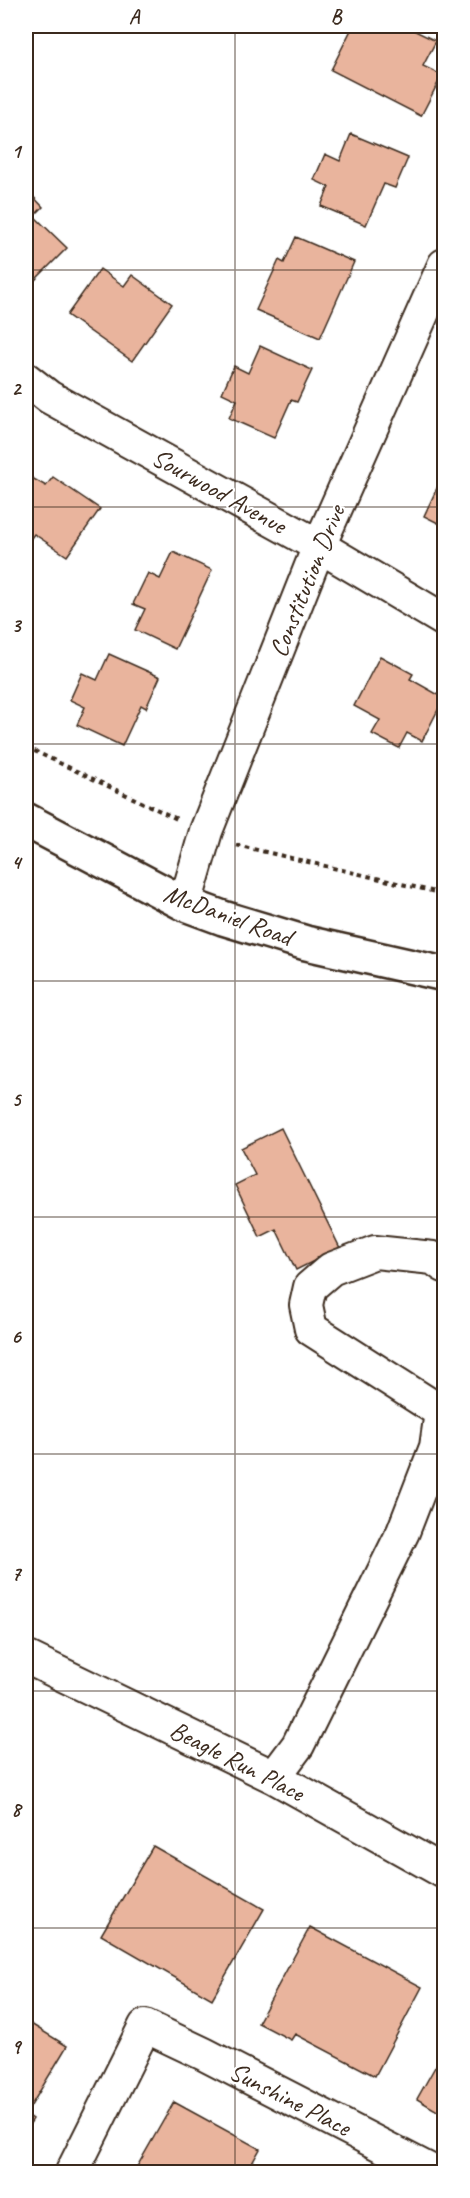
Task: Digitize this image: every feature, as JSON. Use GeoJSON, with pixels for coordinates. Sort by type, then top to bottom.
{"type":"FeatureCollection","features":[{"type":"Feature","properties":{"kind":"main road","name":"McDaniel Road"},"geometry":{"type":"LineString","coordinates":[[26,820],[185,904],[306,943],[444,974]]}},
{"type":"Feature","properties":{"kind":"street","name":"Constitution Drive"},"geometry":{"type":"LineString","coordinates":[[185,904],[206,831],[319,546],[444,264]]}},
{"type":"Feature","properties":{"kind":"street","name":"Sourwood Avenue"},"geometry":{"type":"LineString","coordinates":[[26,379],[49,397],[319,546],[444,620]]}},
{"type":"Feature","properties":{"kind":"street"},"geometry":{"type":"LineString","coordinates":[[274,1777],[298,1745],[403,1532],[436,1447],[443,1409],[311,1329],[306,1305],[310,1287],[331,1269],[375,1252],[433,1258],[444,1266]]}},
{"type":"Feature","properties":{"kind":"street","name":"Beagle Run Place"},"geometry":{"type":"LineString","coordinates":[[26,1657],[274,1777],[444,1872]]}},
{"type":"Feature","properties":{"kind":"street","name":"Sunshine Place"},"geometry":{"type":"LineString","coordinates":[[72,2172],[145,2026],[434,2172]]}},
{"type":"Feature","properties":{"kind":"building"},"geometry":{"type":"Polygon","coordinates":[[[353,26],[405,26],[436,41],[423,66],[442,75],[421,116],[331,70],[353,26]]]}},
{"type":"Feature","properties":{"kind":"building"},"geometry":{"type":"Polygon","coordinates":[[[351,134],[408,158],[395,188],[384,184],[366,225],[321,206],[329,187],[314,180],[325,154],[340,161],[351,134]]]}},
{"type":"Feature","properties":{"kind":"building"},"geometry":{"type":"Polygon","coordinates":[[[26,189],[43,207],[34,216],[67,248],[27,288],[26,286],[26,189]]]}},
{"type":"Feature","properties":{"kind":"building"},"geometry":{"type":"Polygon","coordinates":[[[296,237],[354,262],[320,338],[256,310],[279,260],[284,263],[296,237]]]}},
{"type":"Feature","properties":{"kind":"building"},"geometry":{"type":"Polygon","coordinates":[[[100,269],[124,286],[132,275],[172,304],[132,361],[67,315],[100,269]]]}},
{"type":"Feature","properties":{"kind":"building"},"geometry":{"type":"Polygon","coordinates":[[[260,346],[312,370],[297,402],[291,400],[274,438],[229,418],[237,400],[222,393],[234,366],[248,373],[260,346]]]}},
{"type":"Feature","properties":{"kind":"building"},"geometry":{"type":"Polygon","coordinates":[[[444,473],[444,526],[424,516],[444,473]]]}},
{"type":"Feature","properties":{"kind":"building"},"geometry":{"type":"Polygon","coordinates":[[[53,477],[100,509],[67,556],[34,534],[26,545],[26,488],[32,478],[46,486],[53,477]]]}},
{"type":"Feature","properties":{"kind":"building"},"geometry":{"type":"Polygon","coordinates":[[[173,552],[212,570],[175,649],[135,630],[145,609],[133,604],[148,573],[160,579],[173,552]]]}},
{"type":"Feature","properties":{"kind":"building"},"geometry":{"type":"Polygon","coordinates":[[[109,654],[160,677],[146,708],[141,705],[122,746],[77,725],[85,707],[70,700],[82,673],[97,680],[109,654]]]}},
{"type":"Feature","properties":{"kind":"building"},"geometry":{"type":"Polygon","coordinates":[[[380,656],[413,674],[410,679],[444,698],[422,741],[407,733],[399,748],[372,734],[380,720],[354,706],[380,656]]]}},
{"type":"Feature","properties":{"kind":"building"},"geometry":{"type":"Polygon","coordinates":[[[281,1128],[340,1248],[296,1270],[276,1229],[260,1237],[235,1185],[255,1175],[241,1148],[281,1128]]]}},
{"type":"Feature","properties":{"kind":"building"},"geometry":{"type":"Polygon","coordinates":[[[153,1846],[264,1909],[212,1999],[101,1935],[153,1846]]]}},
{"type":"Feature","properties":{"kind":"building"},"geometry":{"type":"Polygon","coordinates":[[[310,1927],[422,1987],[375,2076],[295,2034],[291,2040],[258,2023],[310,1927]]]}},
{"type":"Feature","properties":{"kind":"building"},"geometry":{"type":"Polygon","coordinates":[[[26,2021],[67,2046],[26,2114],[26,2021]]]}},
{"type":"Feature","properties":{"kind":"building"},"geometry":{"type":"Polygon","coordinates":[[[444,2051],[444,2115],[417,2099],[444,2051]]]}},
{"type":"Feature","properties":{"kind":"building"},"geometry":{"type":"Polygon","coordinates":[[[174,2102],[260,2149],[247,2172],[134,2172],[174,2102]]]}},
{"type":"Feature","properties":{"kind":"building"},"geometry":{"type":"Polygon","coordinates":[[[26,2114],[33,2119],[26,2130],[26,2114]]]}}]}
